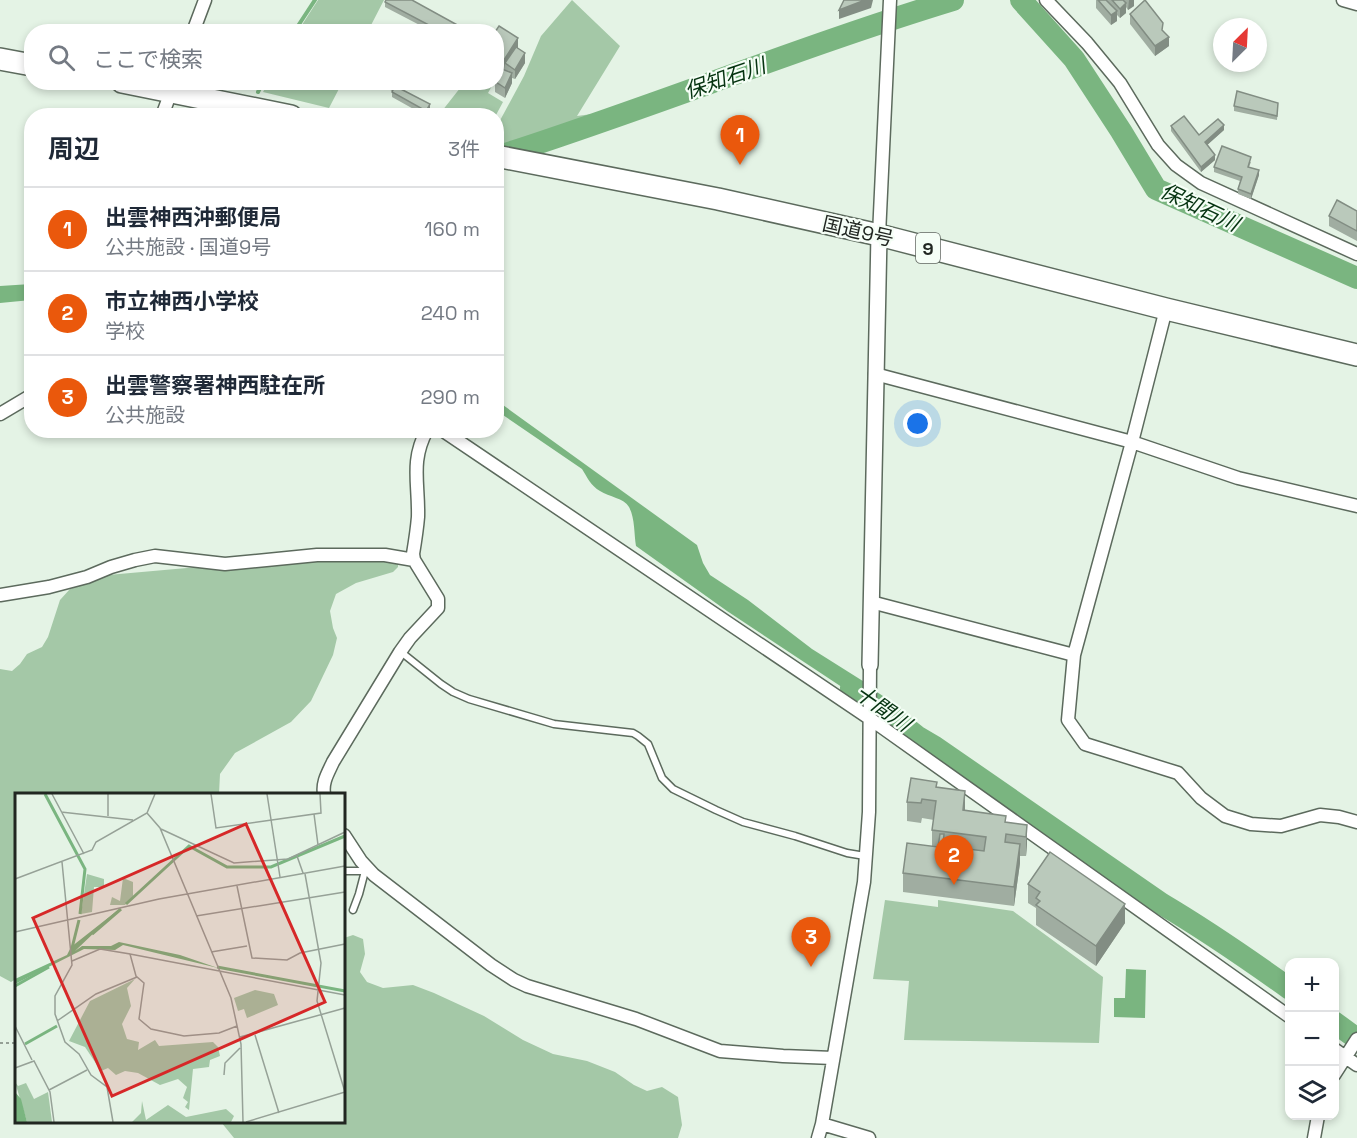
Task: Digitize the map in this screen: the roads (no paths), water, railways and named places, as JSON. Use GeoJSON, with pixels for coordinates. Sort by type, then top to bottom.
{"type":"FeatureCollection","features":[{"type":"Feature","properties":{"kind":"highway"},"geometry":{"type":"LineString","coordinates":[[0,58],[24,63]]}},
{"type":"Feature","properties":{"kind":"highway"},"geometry":{"type":"LineString","coordinates":[[185,90],[258,108]]}},
{"type":"Feature","properties":{"kind":"highway","name":"国道9号"},"geometry":{"type":"LineString","coordinates":[[504,158],[718,199],[879,235],[1166,309],[1357,355]]}},
{"type":"Feature","properties":{"kind":"street"},"geometry":{"type":"LineString","coordinates":[[196,24],[205,0]]}},
{"type":"Feature","properties":{"kind":"street"},"geometry":{"type":"LineString","coordinates":[[818,1138],[863,896],[869,812],[875,374],[890,0]]}},
{"type":"Feature","properties":{"kind":"street"},"geometry":{"type":"LineString","coordinates":[[1046,0],[1087,42],[1120,82],[1158,146],[1176,165],[1201,183],[1357,254]]}},
{"type":"Feature","properties":{"kind":"street"},"geometry":{"type":"LineString","coordinates":[[1343,0],[1357,4]]}},
{"type":"Feature","properties":{"kind":"street"},"geometry":{"type":"LineString","coordinates":[[165,108],[172,90]]}},
{"type":"Feature","properties":{"kind":"street"},"geometry":{"type":"LineString","coordinates":[[1166,309],[1074,655],[1068,720],[1085,744],[1178,773],[1201,798],[1225,816],[1251,824],[1281,826],[1320,815],[1357,822]]}},
{"type":"Feature","properties":{"kind":"street"},"geometry":{"type":"LineString","coordinates":[[875,374],[1132,442],[1238,478],[1357,506]]}},
{"type":"Feature","properties":{"kind":"street"},"geometry":{"type":"LineString","coordinates":[[0,414],[24,400]]}},
{"type":"Feature","properties":{"kind":"street"},"geometry":{"type":"LineString","coordinates":[[324,793],[324,781],[333,762],[400,652],[439,605],[438,599],[414,560],[413,554],[418,518],[417,460],[424,438]]}},
{"type":"Feature","properties":{"kind":"street"},"geometry":{"type":"LineString","coordinates":[[454,438],[869,715],[1285,1013]]}},
{"type":"Feature","properties":{"kind":"street"},"geometry":{"type":"LineString","coordinates":[[0,595],[49,587],[155,556],[225,564],[317,555],[385,555],[414,560]]}},
{"type":"Feature","properties":{"kind":"street"},"geometry":{"type":"LineString","coordinates":[[871,602],[1074,655]]}},
{"type":"Feature","properties":{"kind":"street"},"geometry":{"type":"LineString","coordinates":[[345,837],[366,870],[491,965],[526,986],[636,1019],[720,1051],[833,1058]]}},
{"type":"Feature","properties":{"kind":"street"},"geometry":{"type":"LineString","coordinates":[[1357,1040],[1342,1053],[1357,1065]]}},
{"type":"Feature","properties":{"kind":"street"},"geometry":{"type":"LineString","coordinates":[[1314,1138],[1317,1120]]}},
{"type":"Feature","properties":{"kind":"street"},"geometry":{"type":"LineString","coordinates":[[822,1124],[869,1138]]}},
{"type":"Feature","properties":{"kind":"lane"},"geometry":{"type":"LineString","coordinates":[[400,652],[441,684],[469,699],[555,724],[633,733],[648,744],[662,778],[673,789],[743,822],[847,853],[865,856]]}},
{"type":"Feature","properties":{"kind":"lane"},"geometry":{"type":"LineString","coordinates":[[345,871],[366,870],[353,910]]}},
{"type":"Feature","properties":{"kind":"waterway"},"geometry":{"type":"LineString","coordinates":[[299,24],[315,0]]}},
{"type":"Feature","properties":{"kind":"waterway","name":"保知石川"},"geometry":{"type":"LineString","coordinates":[[504,154],[838,37],[953,0]]}},
{"type":"Feature","properties":{"kind":"waterway","name":"保知石川"},"geometry":{"type":"LineString","coordinates":[[1021,0],[1074,59],[1156,189],[1357,278]]}},
{"type":"Feature","properties":{"kind":"waterway","name":"十間川"},"geometry":{"type":"LineString","coordinates":[[851,688],[918,737],[1285,986]]}},
{"type":"Feature","properties":{"kind":"waterway","name":"十間川"},"geometry":{"type":"LineString","coordinates":[[1339,1026],[1357,1039]]}},
{"type":"Feature","properties":{"kind":"place","name":"出雲神西沖郵便局"},"geometry":{"type":"Point","coordinates":[740,165]}},
{"type":"Feature","properties":{"kind":"place","name":"市立神西小学校"},"geometry":{"type":"Point","coordinates":[954,885]}},
{"type":"Feature","properties":{"kind":"place","name":"出雲警察署神西駐在所"},"geometry":{"type":"Point","coordinates":[811,967]}}]}
